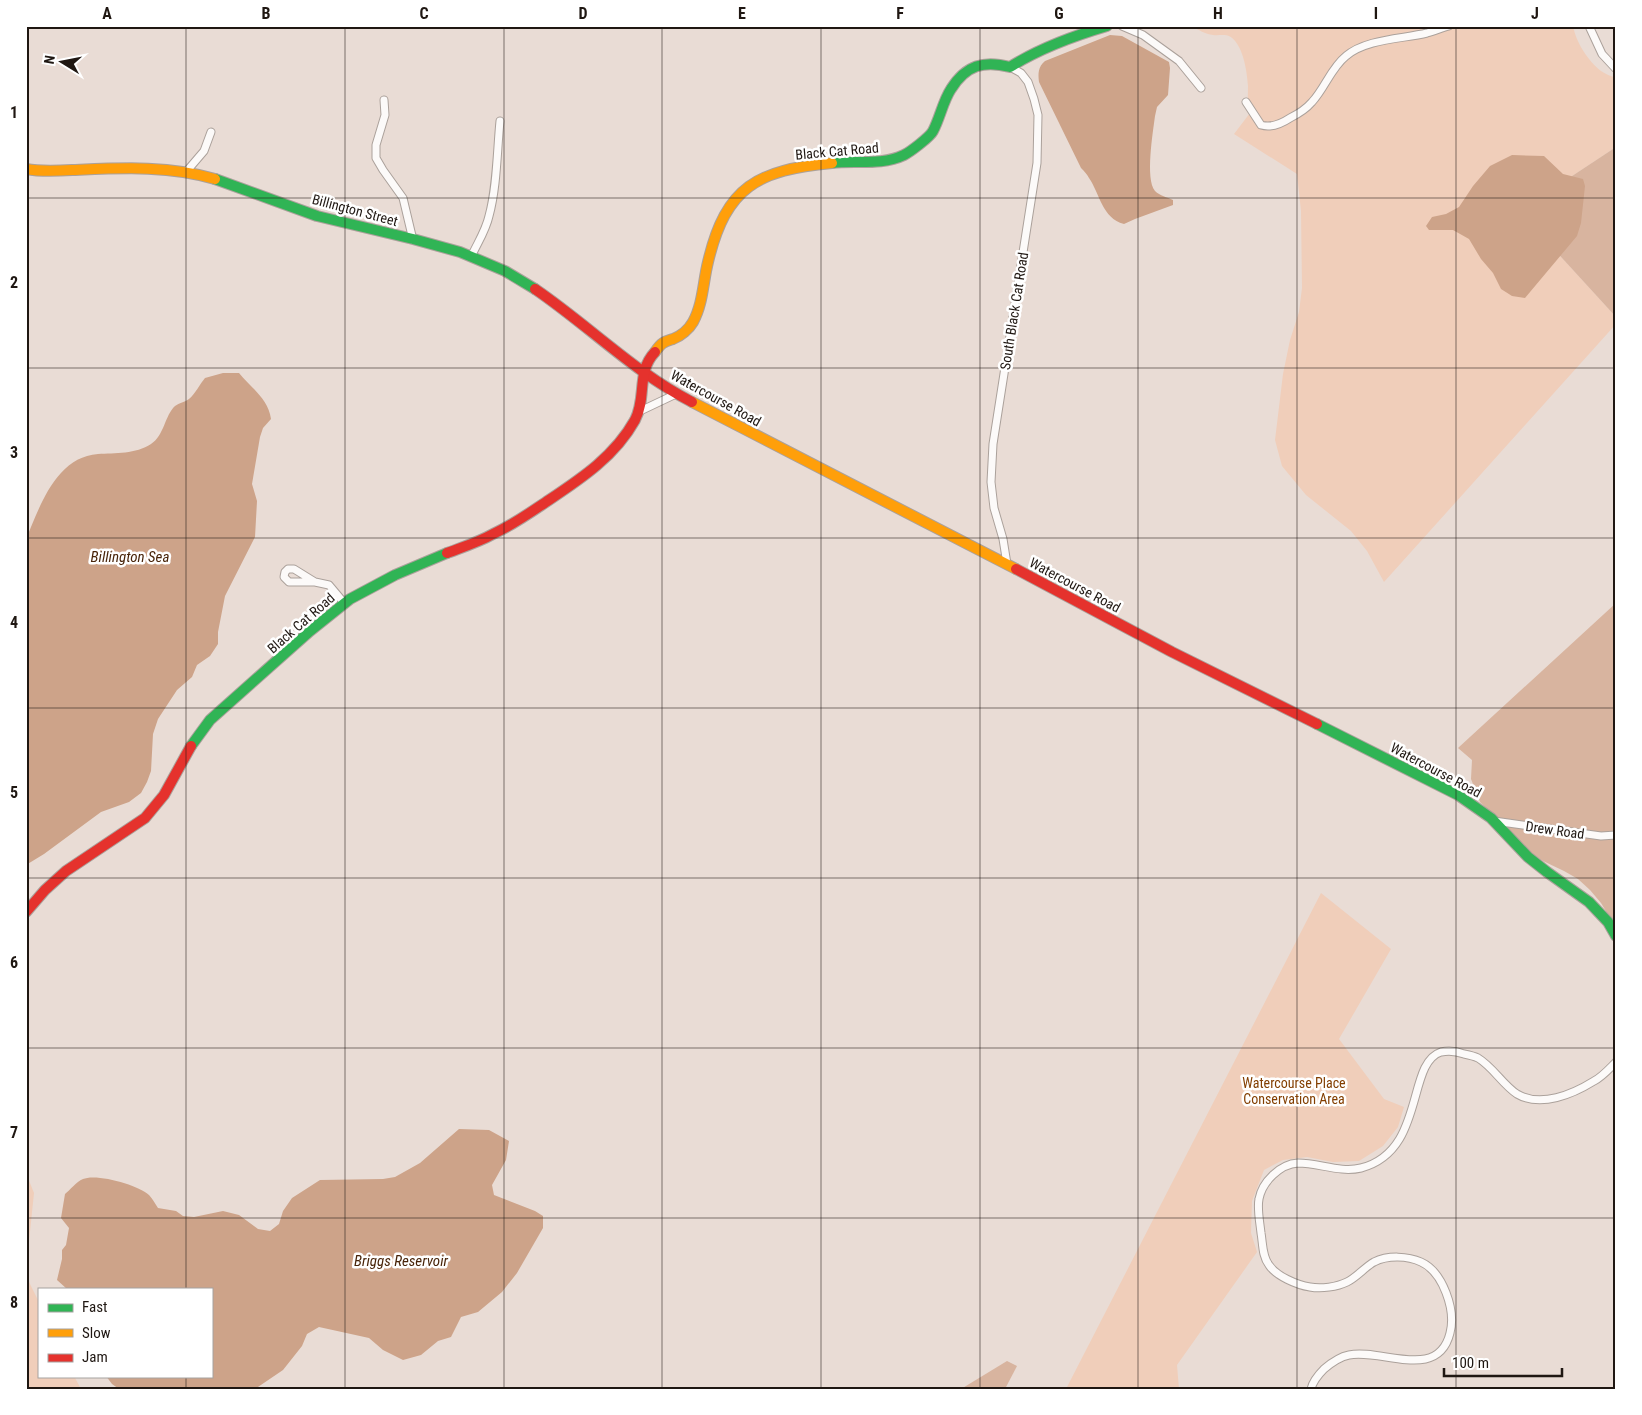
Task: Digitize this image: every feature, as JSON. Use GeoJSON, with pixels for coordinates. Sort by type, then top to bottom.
{"type":"FeatureCollection","features":[{"type":"Feature","properties":{"kind":"street"},"geometry":{"type":"LineString","coordinates":[[1010,67],[1026,57],[1064,39],[1107,26]]}},
{"type":"Feature","properties":{"kind":"street"},"geometry":{"type":"LineString","coordinates":[[1122,26],[1143,34],[1179,61],[1201,88]]}},
{"type":"Feature","properties":{"kind":"street"},"geometry":{"type":"LineString","coordinates":[[1246,102],[1261,125],[1268,127],[1283,123],[1312,102],[1338,63],[1347,54],[1360,47],[1394,38],[1426,33],[1449,26]]}},
{"type":"Feature","properties":{"kind":"street"},"geometry":{"type":"LineString","coordinates":[[1589,26],[1602,54],[1616,69]]}},
{"type":"Feature","properties":{"kind":"street","name":"Black Cat Road"},"geometry":{"type":"LineString","coordinates":[[26,912],[47,887],[70,867],[133,828],[145,818],[163,797],[200,730],[233,699],[345,604],[395,575],[492,535],[518,521],[581,478],[600,462],[624,437],[636,418],[643,389],[643,372],[650,357],[663,343],[676,338],[689,328],[694,320],[700,304],[708,262],[718,226],[733,200],[744,190],[757,180],[776,172],[809,165],[839,162],[884,162],[905,155],[932,133],[951,89],[967,71],[981,64],[998,64],[1010,67]]}},
{"type":"Feature","properties":{"kind":"street","name":"South Black Cat Road"},"geometry":{"type":"LineString","coordinates":[[1007,564],[1003,539],[994,508],[991,482],[993,444],[1031,206],[1038,140],[1038,115],[1028,82],[1021,73],[1010,67]]}},
{"type":"Feature","properties":{"kind":"street"},"geometry":{"type":"LineString","coordinates":[[384,100],[384,115],[376,145],[376,158],[403,198],[413,240]]}},
{"type":"Feature","properties":{"kind":"street"},"geometry":{"type":"LineString","coordinates":[[472,255],[490,215],[498,158],[500,121]]}},
{"type":"Feature","properties":{"kind":"street"},"geometry":{"type":"LineString","coordinates":[[186,172],[204,151],[211,132]]}},
{"type":"Feature","properties":{"kind":"street","name":"Billington Street"},"geometry":{"type":"LineString","coordinates":[[26,169],[64,171],[168,170],[186,172],[224,183],[316,216],[454,249],[472,255],[505,271],[567,310],[643,372]]}},
{"type":"Feature","properties":{"kind":"street","name":"Watercourse Road"},"geometry":{"type":"LineString","coordinates":[[643,372],[676,394],[1007,564],[1172,652],[1458,795],[1494,821],[1536,864],[1580,893],[1598,909],[1610,924],[1616,936]]}},
{"type":"Feature","properties":{"kind":"street"},"geometry":{"type":"LineString","coordinates":[[638,412],[676,394]]}},
{"type":"Feature","properties":{"kind":"street"},"geometry":{"type":"LineString","coordinates":[[315,582],[329,585],[345,604]]}},
{"type":"Feature","properties":{"kind":"street","name":"Drew Road"},"geometry":{"type":"LineString","coordinates":[[1494,821],[1602,836],[1616,835]]}},
{"type":"Feature","properties":{"kind":"street"},"geometry":{"type":"LineString","coordinates":[[1310,1389],[1313,1382],[1329,1365],[1339,1358],[1350,1355],[1367,1354],[1419,1360],[1430,1358],[1445,1346],[1450,1334],[1452,1321],[1442,1282],[1435,1272],[1422,1262],[1407,1257],[1375,1262],[1348,1282],[1334,1286],[1308,1287],[1282,1277],[1270,1267],[1264,1257],[1258,1201],[1262,1188],[1270,1177],[1283,1168],[1297,1163],[1341,1169],[1360,1168],[1389,1153],[1399,1141],[1408,1124],[1428,1060],[1439,1053],[1454,1051],[1478,1058],[1518,1094],[1541,1100],[1566,1095],[1596,1080],[1616,1062]]}},
{"type":"Feature","properties":{"kind":"green space"},"geometry":{"type":"Polygon","coordinates":[[[1191,26],[1573,26],[1587,57],[1596,67],[1616,78],[1616,147],[1519,211],[1616,317],[1616,324],[1384,582],[1367,551],[1351,531],[1306,495],[1282,466],[1275,440],[1283,374],[1290,340],[1299,312],[1302,288],[1301,211],[1297,174],[1234,134],[1250,113],[1247,73],[1241,51],[1229,36],[1202,32],[1191,26]]]}},
{"type":"Feature","properties":{"kind":"green space","name":"Watercourse Place Conservation Area"},"geometry":{"type":"Polygon","coordinates":[[[1321,893],[1391,949],[1339,1039],[1384,1099],[1404,1107],[1398,1127],[1383,1146],[1359,1161],[1333,1162],[1307,1157],[1283,1160],[1264,1170],[1252,1201],[1251,1233],[1257,1252],[1177,1365],[1179,1389],[1066,1389],[1321,893]]]}},
{"type":"Feature","properties":{"kind":"green space"},"geometry":{"type":"Polygon","coordinates":[[[26,1173],[34,1193],[26,1259],[26,1173]]]}},
{"type":"Feature","properties":{"kind":"green space"},"geometry":{"type":"Polygon","coordinates":[[[26,1273],[38,1300],[38,1378],[75,1378],[81,1389],[26,1389],[26,1273]]]}},
{"type":"Feature","properties":{"kind":"shaded area"},"geometry":{"type":"Polygon","coordinates":[[[1616,147],[1616,317],[1519,211],[1616,147]]]}},
{"type":"Feature","properties":{"kind":"shaded area"},"geometry":{"type":"Polygon","coordinates":[[[1616,603],[1616,928],[1601,903],[1590,890],[1578,879],[1531,853],[1480,802],[1471,779],[1472,760],[1458,748],[1616,603]]]}},
{"type":"Feature","properties":{"kind":"shaded area"},"geometry":{"type":"Polygon","coordinates":[[[1007,1361],[1017,1366],[1005,1389],[961,1389],[1007,1361]]]}},
{"type":"Feature","properties":{"kind":"water"},"geometry":{"type":"Polygon","coordinates":[[[1110,35],[1122,36],[1169,62],[1170,68],[1168,95],[1157,107],[1155,116],[1151,144],[1150,176],[1155,191],[1173,200],[1173,205],[1124,224],[1111,217],[1102,205],[1093,184],[1081,168],[1039,82],[1040,68],[1045,61],[1110,35]]]}},
{"type":"Feature","properties":{"kind":"water"},"geometry":{"type":"Polygon","coordinates":[[[1512,155],[1544,156],[1563,174],[1583,179],[1585,186],[1581,223],[1577,236],[1525,298],[1512,296],[1501,289],[1493,273],[1481,259],[1469,239],[1453,230],[1429,230],[1426,226],[1432,217],[1446,214],[1459,207],[1490,166],[1512,155]]]}},
{"type":"Feature","properties":{"kind":"water","name":"Billington Sea"},"geometry":{"type":"Polygon","coordinates":[[[223,373],[239,373],[263,399],[271,419],[263,428],[260,437],[252,484],[257,501],[255,537],[225,596],[218,632],[218,644],[210,656],[197,665],[192,677],[177,690],[158,719],[153,734],[151,771],[141,793],[129,802],[101,812],[26,865],[26,539],[44,498],[60,474],[71,464],[83,457],[139,450],[151,444],[159,436],[175,406],[189,399],[205,378],[223,373]]]}},
{"type":"Feature","properties":{"kind":"water","name":"Briggs Reservoir"},"geometry":{"type":"Polygon","coordinates":[[[459,1129],[489,1130],[509,1141],[506,1160],[492,1185],[494,1195],[543,1216],[543,1228],[517,1273],[502,1292],[478,1312],[461,1317],[451,1337],[438,1341],[421,1355],[403,1360],[383,1350],[369,1338],[319,1327],[307,1334],[302,1346],[283,1370],[255,1389],[119,1389],[108,1378],[212,1378],[212,1288],[66,1288],[57,1280],[62,1250],[66,1245],[69,1228],[61,1218],[65,1194],[83,1179],[107,1179],[136,1187],[144,1191],[158,1208],[176,1211],[183,1216],[194,1217],[223,1211],[239,1215],[258,1229],[270,1231],[279,1224],[283,1211],[292,1198],[320,1180],[383,1179],[395,1177],[420,1163],[459,1129]]]}},
{"type":"Feature","properties":{"kind":"traffic: fast"},"geometry":{"type":"LineString","coordinates":[[832,163],[877,162],[904,155],[931,134],[951,89],[963,74],[969,70],[976,66],[992,64],[1010,67],[1057,43],[1107,26]]}},
{"type":"Feature","properties":{"kind":"traffic: fast"},"geometry":{"type":"LineString","coordinates":[[215,179],[317,216],[460,252],[505,271],[535,289]]}},
{"type":"Feature","properties":{"kind":"traffic: fast"},"geometry":{"type":"LineString","coordinates":[[191,746],[210,720],[310,631],[350,599],[395,575],[447,553]]}},
{"type":"Feature","properties":{"kind":"traffic: fast"},"geometry":{"type":"LineString","coordinates":[[1317,724],[1458,795],[1491,818],[1528,857],[1589,902],[1608,922],[1616,936]]}},
{"type":"Feature","properties":{"kind":"traffic: slow"},"geometry":{"type":"LineString","coordinates":[[655,352],[663,343],[682,334],[693,322],[701,300],[715,236],[725,215],[736,199],[749,187],[765,177],[806,166],[832,163]]}},
{"type":"Feature","properties":{"kind":"traffic: slow"},"geometry":{"type":"LineString","coordinates":[[26,169],[49,171],[144,168],[180,171],[215,179]]}},
{"type":"Feature","properties":{"kind":"traffic: slow"},"geometry":{"type":"LineString","coordinates":[[692,402],[1016,569]]}},
{"type":"Feature","properties":{"kind":"traffic: jam"},"geometry":{"type":"LineString","coordinates":[[535,289],[631,363],[692,402]]}},
{"type":"Feature","properties":{"kind":"traffic: jam"},"geometry":{"type":"LineString","coordinates":[[447,553],[482,540],[529,514],[574,483],[608,455],[618,445],[635,420],[641,402],[643,376],[649,360],[655,352]]}},
{"type":"Feature","properties":{"kind":"traffic: jam"},"geometry":{"type":"LineString","coordinates":[[1016,569],[1172,652],[1317,724]]}},
{"type":"Feature","properties":{"kind":"traffic: jam"},"geometry":{"type":"LineString","coordinates":[[26,912],[45,890],[66,871],[145,818],[164,795],[191,746]]}}]}
